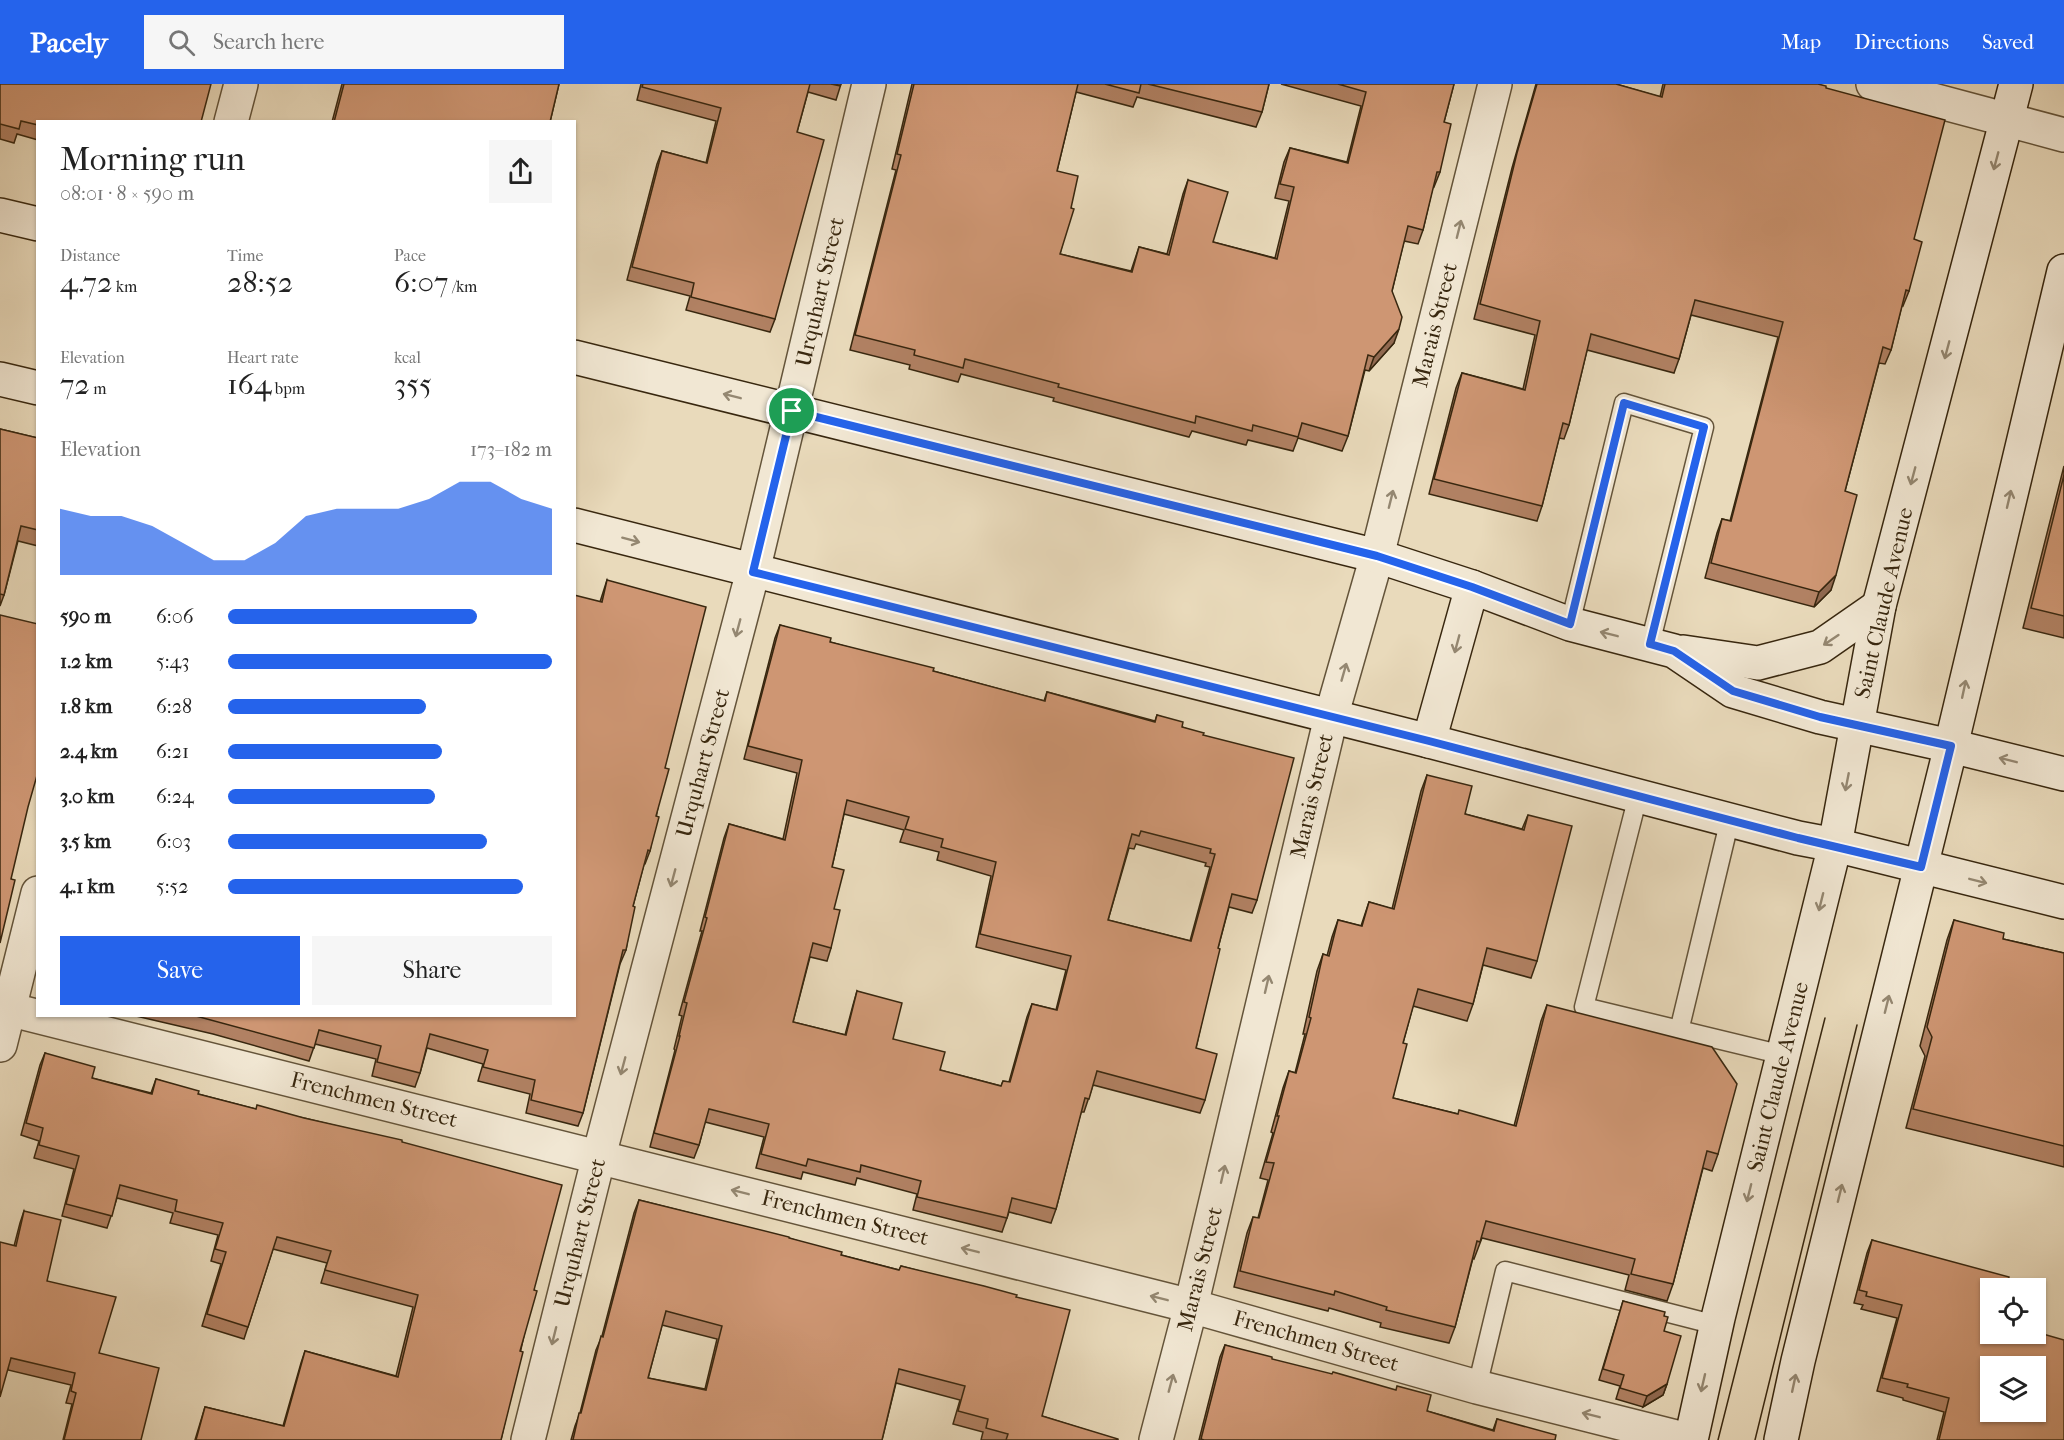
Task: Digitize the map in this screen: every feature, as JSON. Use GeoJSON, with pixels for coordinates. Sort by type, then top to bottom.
{"type":"FeatureCollection","features":[{"type":"Feature","properties":{"kind":"main road"},"geometry":{"type":"LineString","coordinates":[[232,120],[241,84]]}},
{"type":"Feature","properties":{"kind":"main road","name":"Urquhart Street"},"geometry":{"type":"LineString","coordinates":[[528,1440],[753,572],[868,84]]}},
{"type":"Feature","properties":{"kind":"main road","name":"Marais Street"},"geometry":{"type":"LineString","coordinates":[[1156,1440],[1191,1306],[1331,717],[1377,556],[1495,84]]}},
{"type":"Feature","properties":{"kind":"main road"},"geometry":{"type":"LineString","coordinates":[[1873,84],[2064,135]]}},
{"type":"Feature","properties":{"kind":"main road","name":"Saint Claude Avenue"},"geometry":{"type":"LineString","coordinates":[[1689,1440],[1835,846],[1879,606],[2016,84]]}},
{"type":"Feature","properties":{"kind":"main road"},"geometry":{"type":"LineString","coordinates":[[0,215],[36,224]]}},
{"type":"Feature","properties":{"kind":"main road"},"geometry":{"type":"LineString","coordinates":[[1781,1440],[1798,1360],[1951,746],[2064,271]]}},
{"type":"Feature","properties":{"kind":"main road"},"geometry":{"type":"LineString","coordinates":[[576,357],[1377,556],[1472,587],[1570,624],[1662,647],[1758,663],[1820,647],[1879,606]]}},
{"type":"Feature","properties":{"kind":"main road"},"geometry":{"type":"LineString","coordinates":[[0,379],[36,388]]}},
{"type":"Feature","properties":{"kind":"main road"},"geometry":{"type":"LineString","coordinates":[[576,526],[1429,741],[1798,838],[2064,902]]}},
{"type":"Feature","properties":{"kind":"main road"},"geometry":{"type":"LineString","coordinates":[[1429,741],[1472,587]]}},
{"type":"Feature","properties":{"kind":"main road"},"geometry":{"type":"LineString","coordinates":[[1662,647],[1733,691],[1820,717],[2064,774]]}},
{"type":"Feature","properties":{"kind":"main road"},"geometry":{"type":"LineString","coordinates":[[0,1045],[4,1008],[36,900]]}},
{"type":"Feature","properties":{"kind":"main road","name":"Frenchmen Street"},"geometry":{"type":"LineString","coordinates":[[4,1008],[36,1016]]}},
{"type":"Feature","properties":{"kind":"main road","name":"Frenchmen Street"},"geometry":{"type":"LineString","coordinates":[[40,1017],[1191,1306],[1477,1387],[1689,1440]]}},
{"type":"Feature","properties":{"kind":"lane"},"geometry":{"type":"LineString","coordinates":[[1570,624],[1624,403],[1704,427],[1662,647]]}},
{"type":"Feature","properties":{"kind":"lane"},"geometry":{"type":"LineString","coordinates":[[1638,796],[1584,1007],[1783,1055]]}},
{"type":"Feature","properties":{"kind":"lane"},"geometry":{"type":"LineString","coordinates":[[1679,1031],[1730,819]]}},
{"type":"Feature","properties":{"kind":"lane"},"geometry":{"type":"LineString","coordinates":[[1477,1387],[1505,1271],[1716,1325]]}},
{"type":"Feature","properties":{"kind":"building"},"geometry":{"type":"Polygon","coordinates":[[[0,84],[211,84],[202,120],[36,120],[36,125],[21,121],[19,129],[0,124],[0,84]]]}},
{"type":"Feature","properties":{"kind":"building"},"geometry":{"type":"Polygon","coordinates":[[[344,84],[559,84],[550,120],[335,120],[344,84]]]}},
{"type":"Feature","properties":{"kind":"building"},"geometry":{"type":"Polygon","coordinates":[[[643,84],[810,84],[797,132],[824,140],[775,319],[691,297],[694,283],[632,267],[662,151],[707,163],[721,108],[642,87],[643,84]]]}},
{"type":"Feature","properties":{"kind":"building"},"geometry":{"type":"Polygon","coordinates":[[[914,84],[1078,84],[1057,171],[1078,176],[1071,208],[1074,209],[1060,254],[1132,272],[1139,247],[1169,255],[1188,180],[1228,192],[1213,242],[1277,259],[1294,187],[1280,184],[1290,148],[1348,163],[1366,92],[1338,84],[1454,84],[1444,122],[1451,124],[1423,230],[1408,226],[1392,291],[1402,317],[1399,329],[1374,357],[1368,355],[1348,436],[1302,423],[1298,437],[1253,425],[1252,431],[1196,416],[1195,423],[1058,387],[1059,384],[965,359],[963,368],[914,355],[915,350],[855,335],[901,155],[897,154],[914,84]]]}},
{"type":"Feature","properties":{"kind":"building"},"geometry":{"type":"Polygon","coordinates":[[[1105,84],[1141,84],[1139,93],[1105,84]]]}},
{"type":"Feature","properties":{"kind":"building"},"geometry":{"type":"Polygon","coordinates":[[[1148,84],[1269,84],[1262,112],[1148,84]]]}},
{"type":"Feature","properties":{"kind":"building"},"geometry":{"type":"Polygon","coordinates":[[[1537,84],[1616,84],[1662,97],[1665,84],[1818,84],[1945,120],[1914,239],[1922,242],[1909,291],[1906,290],[1891,350],[1883,347],[1845,491],[1857,495],[1836,575],[1819,592],[1711,563],[1722,519],[1731,521],[1783,322],[1695,300],[1679,359],[1591,334],[1569,425],[1563,423],[1542,506],[1434,479],[1462,373],[1525,390],[1540,321],[1480,304],[1517,153],[1537,84]]]}},
{"type":"Feature","properties":{"kind":"building"},"geometry":{"type":"Polygon","coordinates":[[[0,429],[36,438],[36,530],[21,526],[4,595],[0,594],[0,429]]]}},
{"type":"Feature","properties":{"kind":"building"},"geometry":{"type":"Polygon","coordinates":[[[2064,475],[2064,616],[2031,608],[2064,475]]]}},
{"type":"Feature","properties":{"kind":"building"},"geometry":{"type":"Polygon","coordinates":[[[607,580],[706,607],[665,768],[669,769],[656,816],[659,817],[633,906],[635,907],[626,950],[623,950],[583,1113],[531,1100],[535,1080],[483,1067],[488,1050],[430,1034],[420,1073],[377,1062],[381,1046],[319,1030],[314,1048],[200,1017],[576,1017],[576,596],[602,602],[607,580]]]}},
{"type":"Feature","properties":{"kind":"building"},"geometry":{"type":"Polygon","coordinates":[[[0,615],[36,624],[36,779],[11,879],[15,880],[0,943],[0,615]]]}},
{"type":"Feature","properties":{"kind":"building"},"geometry":{"type":"Polygon","coordinates":[[[780,625],[831,638],[830,642],[934,668],[933,671],[1045,701],[1047,692],[1155,722],[1157,715],[1183,722],[1182,727],[1204,733],[1203,735],[1294,758],[1257,900],[1232,894],[1196,1048],[1217,1054],[1205,1100],[1097,1071],[1089,1099],[1085,1098],[1056,1209],[1012,1198],[1007,1218],[917,1197],[921,1181],[861,1165],[860,1172],[808,1159],[806,1166],[761,1154],[769,1124],[709,1109],[699,1145],[654,1133],[680,1036],[687,1003],[684,1002],[729,824],[785,840],[802,760],[748,746],[780,625]],[[847,800],[832,867],[844,870],[834,909],[840,910],[831,948],[813,943],[793,1022],[846,1035],[857,991],[902,1003],[893,1039],[945,1052],[940,1070],[1001,1086],[1003,1081],[1010,1082],[1032,1004],[1057,1010],[1071,956],[980,934],[996,862],[941,847],[943,839],[905,829],[909,817],[847,800]],[[1141,831],[1139,836],[1132,834],[1108,920],[1191,941],[1215,854],[1210,853],[1211,849],[1141,831]]]}},
{"type":"Feature","properties":{"kind":"building"},"geometry":{"type":"Polygon","coordinates":[[[1427,775],[1472,786],[1465,814],[1524,830],[1528,815],[1572,826],[1537,961],[1487,948],[1473,1004],[1418,989],[1403,1043],[1407,1044],[1393,1098],[1458,1114],[1459,1110],[1516,1126],[1547,1005],[1712,1047],[1737,1084],[1718,1154],[1707,1151],[1673,1284],[1631,1274],[1635,1259],[1486,1221],[1480,1242],[1477,1241],[1455,1327],[1386,1310],[1387,1307],[1335,1291],[1334,1295],[1240,1271],[1253,1217],[1259,1218],[1274,1163],[1266,1162],[1289,1071],[1296,1073],[1311,1018],[1309,1017],[1323,954],[1329,956],[1338,920],[1362,926],[1369,902],[1394,909],[1427,775]]]}},
{"type":"Feature","properties":{"kind":"building"},"geometry":{"type":"Polygon","coordinates":[[[1954,920],[2004,933],[2003,939],[2064,953],[2064,1146],[1913,1109],[1932,1037],[1927,1027],[1954,920]]]}},
{"type":"Feature","properties":{"kind":"building"},"geometry":{"type":"Polygon","coordinates":[[[45,1053],[95,1067],[92,1078],[152,1094],[156,1079],[199,1091],[198,1094],[256,1109],[257,1105],[402,1140],[402,1142],[562,1185],[534,1290],[537,1291],[520,1351],[523,1352],[501,1440],[196,1440],[205,1407],[284,1426],[305,1351],[398,1377],[418,1295],[325,1270],[331,1251],[277,1237],[248,1327],[207,1314],[226,1252],[215,1249],[223,1223],[175,1211],[177,1200],[120,1185],[112,1216],[66,1204],[79,1156],[39,1145],[43,1128],[26,1123],[45,1053]]]}},
{"type":"Feature","properties":{"kind":"building"},"geometry":{"type":"Polygon","coordinates":[[[639,1200],[789,1237],[842,1252],[841,1255],[899,1270],[901,1266],[1070,1310],[1042,1416],[1118,1440],[1006,1440],[1008,1434],[986,1428],[988,1419],[958,1411],[965,1386],[899,1369],[882,1440],[573,1440],[601,1336],[603,1337],[639,1200]],[[666,1311],[648,1378],[706,1390],[722,1326],[666,1311]]]}},
{"type":"Feature","properties":{"kind":"building"},"geometry":{"type":"Polygon","coordinates":[[[24,1211],[61,1220],[47,1281],[116,1297],[99,1353],[159,1368],[141,1440],[64,1440],[76,1393],[71,1391],[75,1373],[11,1358],[0,1397],[0,1242],[16,1246],[24,1211]]]}},
{"type":"Feature","properties":{"kind":"building"},"geometry":{"type":"Polygon","coordinates":[[[1872,1240],[2009,1277],[1980,1278],[1980,1344],[2046,1344],[2046,1335],[2064,1340],[2064,1440],[1939,1440],[1949,1398],[1882,1378],[1902,1305],[1866,1296],[1867,1292],[1859,1290],[1872,1240]]]}},
{"type":"Feature","properties":{"kind":"building"},"geometry":{"type":"Polygon","coordinates":[[[1623,1301],[1665,1312],[1664,1316],[1668,1317],[1664,1331],[1681,1336],[1667,1384],[1647,1396],[1620,1388],[1624,1375],[1603,1369],[1623,1301]]]}},
{"type":"Feature","properties":{"kind":"building"},"geometry":{"type":"Polygon","coordinates":[[[1225,1345],[1396,1390],[1397,1386],[1431,1395],[1427,1411],[1494,1431],[1497,1419],[1556,1435],[1555,1440],[1204,1440],[1201,1439],[1225,1345]]]}},
{"type":"Feature","properties":{"kind":"tram line"},"geometry":{"type":"LineString","coordinates":[[1718,1440],[1825,1018]]}},
{"type":"Feature","properties":{"kind":"tram line"},"geometry":{"type":"LineString","coordinates":[[1755,1440],[1857,1025]]}},
{"type":"Feature","properties":{"kind":"route"},"geometry":{"type":"LineString","coordinates":[[1624,403],[1704,427],[1650,644],[1674,651],[1733,691],[1820,717],[1951,746],[1921,867],[1798,838],[1429,741],[753,572],[792,411],[1377,556],[1472,587],[1570,624],[1624,403]]}}]}
